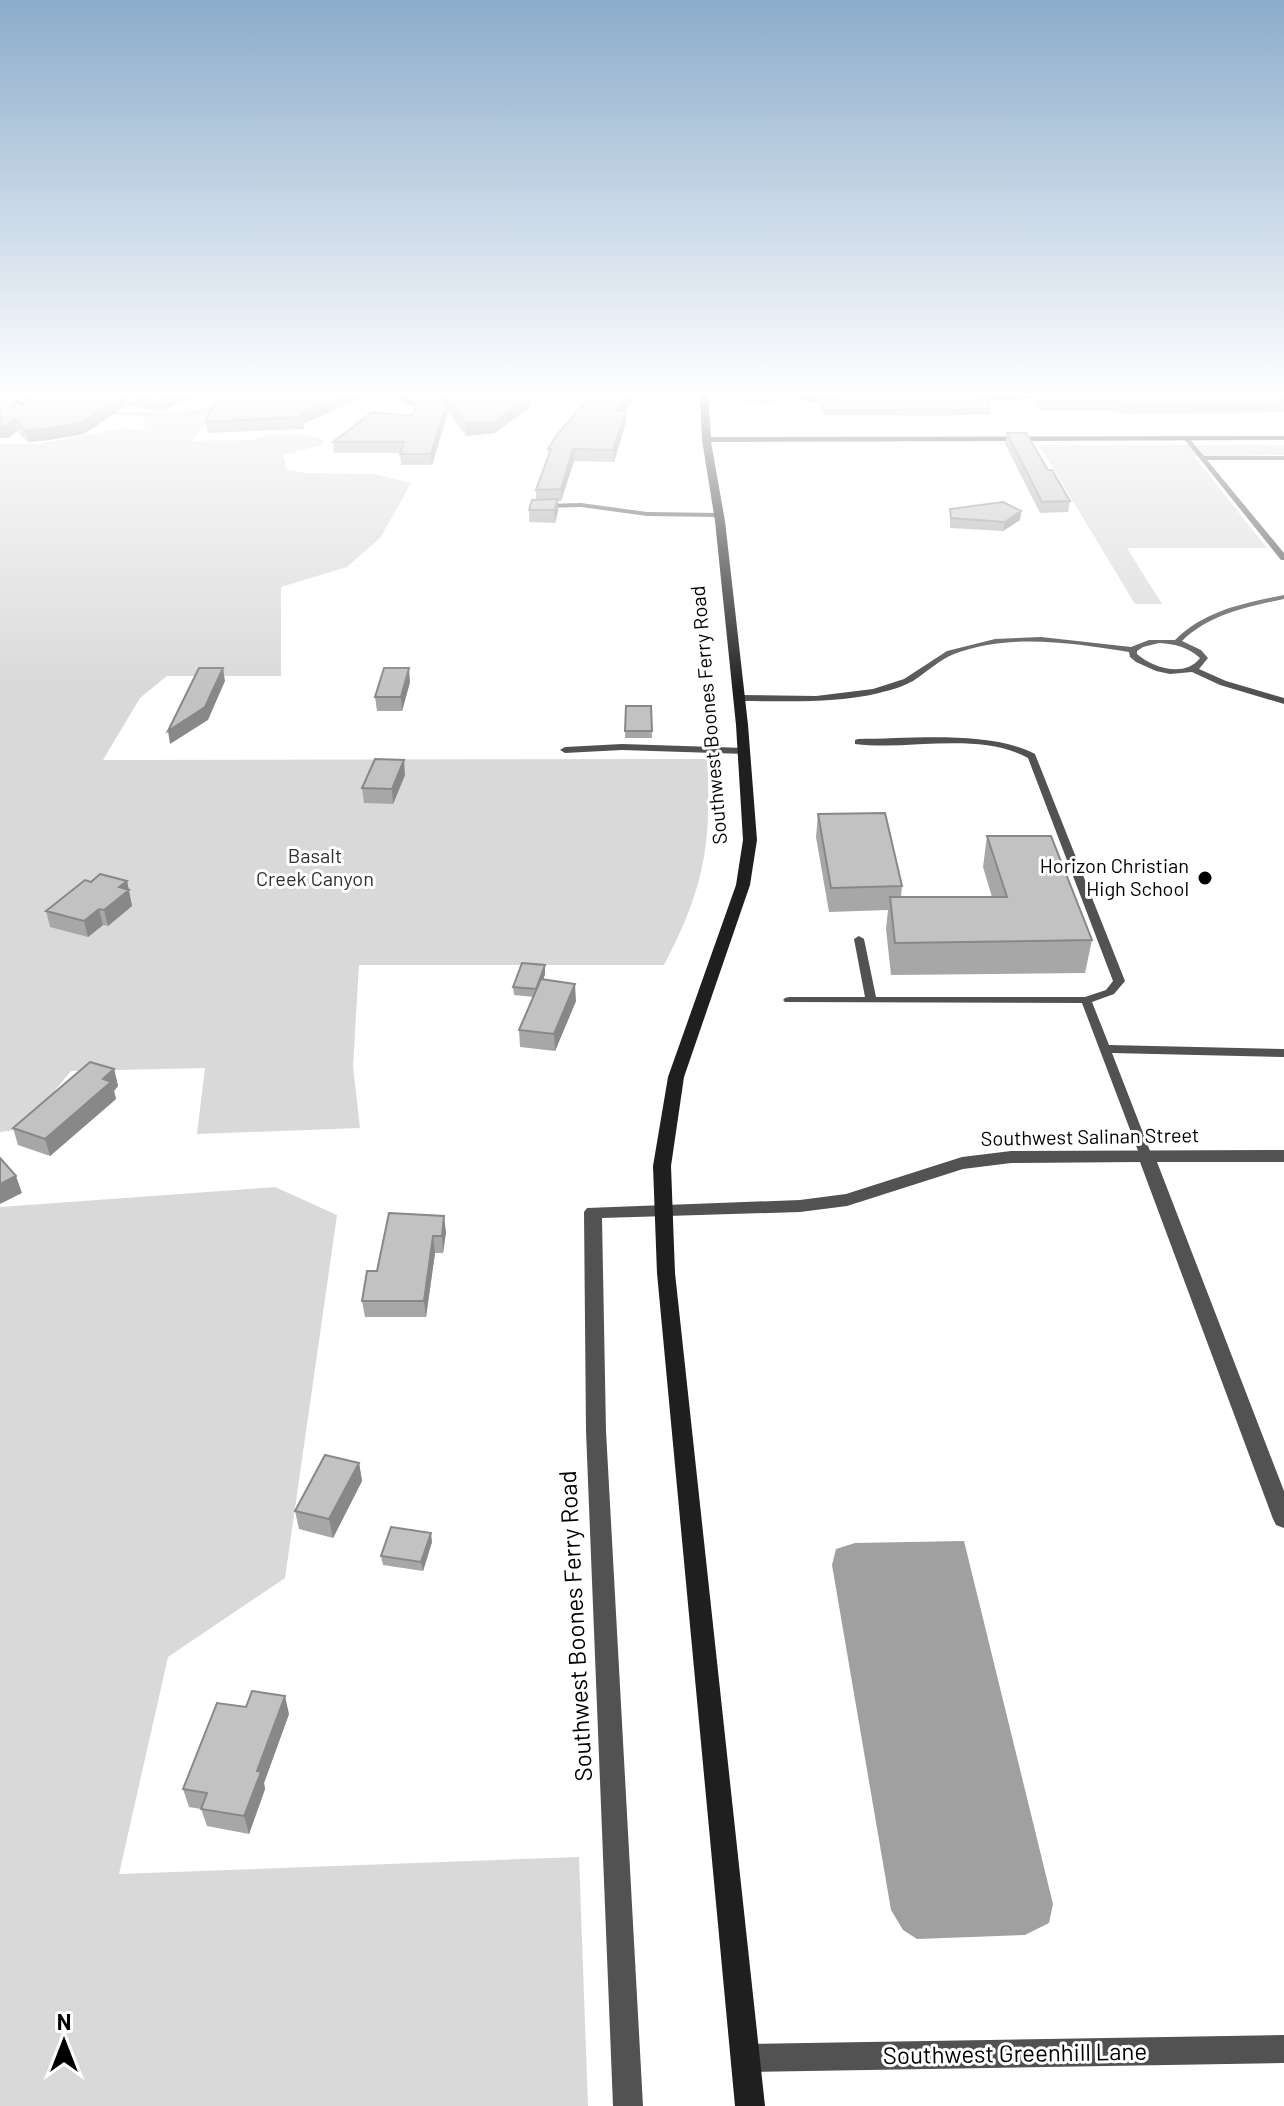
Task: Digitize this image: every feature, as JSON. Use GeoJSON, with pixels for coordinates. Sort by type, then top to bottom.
{"type":"FeatureCollection","features":[{"type":"Feature","properties":{"kind":"main road","name":"Southwest Boones Ferry Road"},"geometry":{"type":"LineString","coordinates":[[715,494],[745,751],[749,801],[748,861],[676,1077],[662,1166],[666,1273],[750,2106]]}},
{"type":"Feature","properties":{"kind":"street"},"geometry":{"type":"LineString","coordinates":[[1146,1156],[1284,1519]]}},
{"type":"Feature","properties":{"kind":"street","name":"Southwest Salinan Street"},"geometry":{"type":"LineString","coordinates":[[663,1211],[800,1206],[847,1200],[962,1163],[1011,1157],[1284,1156]]}},
{"type":"Feature","properties":{"kind":"street","name":"Southwest Boones Ferry Road"},"geometry":{"type":"LineString","coordinates":[[628,2106],[596,1431],[593,1212],[663,1211]]}},
{"type":"Feature","properties":{"kind":"street","name":"Southwest Greenhill Lane"},"geometry":{"type":"LineString","coordinates":[[746,2058],[1284,2049]]}},
{"type":"Feature","properties":{"kind":"lane"},"geometry":{"type":"LineString","coordinates":[[1232,494],[1284,558]]}},
{"type":"Feature","properties":{"kind":"lane"},"geometry":{"type":"LineString","coordinates":[[533,507],[581,505],[647,514],[718,515]]}},
{"type":"Feature","properties":{"kind":"lane"},"geometry":{"type":"LineString","coordinates":[[1176,643],[1198,623],[1212,616],[1284,597]]}},
{"type":"Feature","properties":{"kind":"lane"},"geometry":{"type":"LineString","coordinates":[[739,698],[831,698],[864,694],[895,687],[934,660],[953,652],[1001,641],[1069,642],[1133,650],[1144,643],[1176,643],[1195,649],[1204,658],[1200,666],[1192,669],[1157,669],[1137,660],[1133,650]]}},
{"type":"Feature","properties":{"kind":"lane"},"geometry":{"type":"LineString","coordinates":[[1192,669],[1223,683],[1284,701]]}},
{"type":"Feature","properties":{"kind":"lane"},"geometry":{"type":"LineString","coordinates":[[789,1000],[1086,1000],[1110,992],[1119,981],[1032,756],[1020,748],[994,743],[858,742]]}},
{"type":"Feature","properties":{"kind":"lane"},"geometry":{"type":"LineString","coordinates":[[565,750],[622,747],[745,751]]}},
{"type":"Feature","properties":{"kind":"lane"},"geometry":{"type":"LineString","coordinates":[[859,939],[871,1000]]}},
{"type":"Feature","properties":{"kind":"lane"},"geometry":{"type":"LineString","coordinates":[[1086,1000],[1146,1156]]}},
{"type":"Feature","properties":{"kind":"lane"},"geometry":{"type":"LineString","coordinates":[[1105,1049],[1284,1053]]}},
{"type":"Feature","properties":{"kind":"green space","name":"Basalt Creek Canyon"},"geometry":{"type":"Polygon","coordinates":[[[0,494],[405,494],[381,537],[347,567],[281,587],[281,676],[167,676],[140,698],[103,760],[707,759],[708,816],[697,889],[664,965],[359,965],[353,1066],[360,1128],[197,1134],[205,1068],[71,1071],[23,1129],[0,1132],[0,494]]]}},
{"type":"Feature","properties":{"kind":"green space"},"geometry":{"type":"Polygon","coordinates":[[[1069,494],[1224,494],[1267,548],[1127,548],[1162,604],[1135,604],[1069,494]]]}},
{"type":"Feature","properties":{"kind":"green space"},"geometry":{"type":"Polygon","coordinates":[[[275,1187],[337,1215],[285,1578],[168,1657],[119,1874],[579,1857],[588,2106],[0,2106],[0,1207],[275,1187]]]}},
{"type":"Feature","properties":{"kind":"shaded area"},"geometry":{"type":"Polygon","coordinates":[[[964,1541],[1053,1904],[1049,1923],[1025,1935],[917,1939],[903,1930],[891,1910],[832,1565],[836,1549],[855,1543],[964,1541]]]}},
{"type":"Feature","properties":{"kind":"building"},"geometry":{"type":"Polygon","coordinates":[[[1038,494],[1066,494],[1070,501],[1042,502],[1038,494]]]}},
{"type":"Feature","properties":{"kind":"building"},"geometry":{"type":"Polygon","coordinates":[[[558,499],[554,510],[529,510],[532,500],[558,499]]]}},
{"type":"Feature","properties":{"kind":"building"},"geometry":{"type":"Polygon","coordinates":[[[1003,502],[1021,511],[1005,522],[951,518],[950,509],[1003,502]]]}},
{"type":"Feature","properties":{"kind":"building"},"geometry":{"type":"Polygon","coordinates":[[[199,668],[223,668],[205,707],[168,731],[199,668]]]}},
{"type":"Feature","properties":{"kind":"building"},"geometry":{"type":"Polygon","coordinates":[[[384,668],[409,668],[401,697],[375,697],[384,668]]]}},
{"type":"Feature","properties":{"kind":"building"},"geometry":{"type":"Polygon","coordinates":[[[626,706],[651,706],[652,731],[625,731],[626,706]]]}},
{"type":"Feature","properties":{"kind":"building"},"geometry":{"type":"Polygon","coordinates":[[[375,759],[404,760],[392,789],[362,788],[375,759]]]}},
{"type":"Feature","properties":{"kind":"building"},"geometry":{"type":"Polygon","coordinates":[[[885,813],[902,886],[831,888],[818,814],[885,813]]]}},
{"type":"Feature","properties":{"kind":"building"},"geometry":{"type":"Polygon","coordinates":[[[987,836],[1051,836],[1092,940],[895,943],[890,897],[1007,897],[987,836]]]}},
{"type":"Feature","properties":{"kind":"building"},"geometry":{"type":"Polygon","coordinates":[[[100,874],[127,881],[119,887],[129,890],[84,921],[46,911],[85,880],[91,882],[100,874]]]}},
{"type":"Feature","properties":{"kind":"building"},"geometry":{"type":"Polygon","coordinates":[[[522,963],[545,965],[536,989],[513,987],[522,963]]]}},
{"type":"Feature","properties":{"kind":"building"},"geometry":{"type":"Polygon","coordinates":[[[541,979],[575,984],[554,1034],[519,1030],[541,979]]]}},
{"type":"Feature","properties":{"kind":"building"},"geometry":{"type":"Polygon","coordinates":[[[90,1062],[114,1069],[103,1079],[111,1082],[45,1139],[13,1128],[90,1062]]]}},
{"type":"Feature","properties":{"kind":"building"},"geometry":{"type":"Polygon","coordinates":[[[0,1158],[16,1176],[0,1184],[0,1158]]]}},
{"type":"Feature","properties":{"kind":"building"},"geometry":{"type":"Polygon","coordinates":[[[389,1213],[444,1216],[442,1236],[433,1236],[424,1301],[362,1301],[367,1271],[377,1271],[389,1213]]]}},
{"type":"Feature","properties":{"kind":"building"},"geometry":{"type":"Polygon","coordinates":[[[325,1455],[359,1463],[329,1519],[295,1511],[325,1455]]]}},
{"type":"Feature","properties":{"kind":"building"},"geometry":{"type":"Polygon","coordinates":[[[391,1527],[431,1533],[421,1562],[381,1556],[391,1527]]]}},
{"type":"Feature","properties":{"kind":"building"},"geometry":{"type":"Polygon","coordinates":[[[252,1691],[285,1696],[244,1816],[201,1809],[207,1793],[183,1789],[217,1703],[246,1707],[252,1691]]]}},
{"type":"Feature","properties":{"kind":"place","name":"Horizon Christian High School"},"geometry":{"type":"Point","coordinates":[1205,878]}}]}
